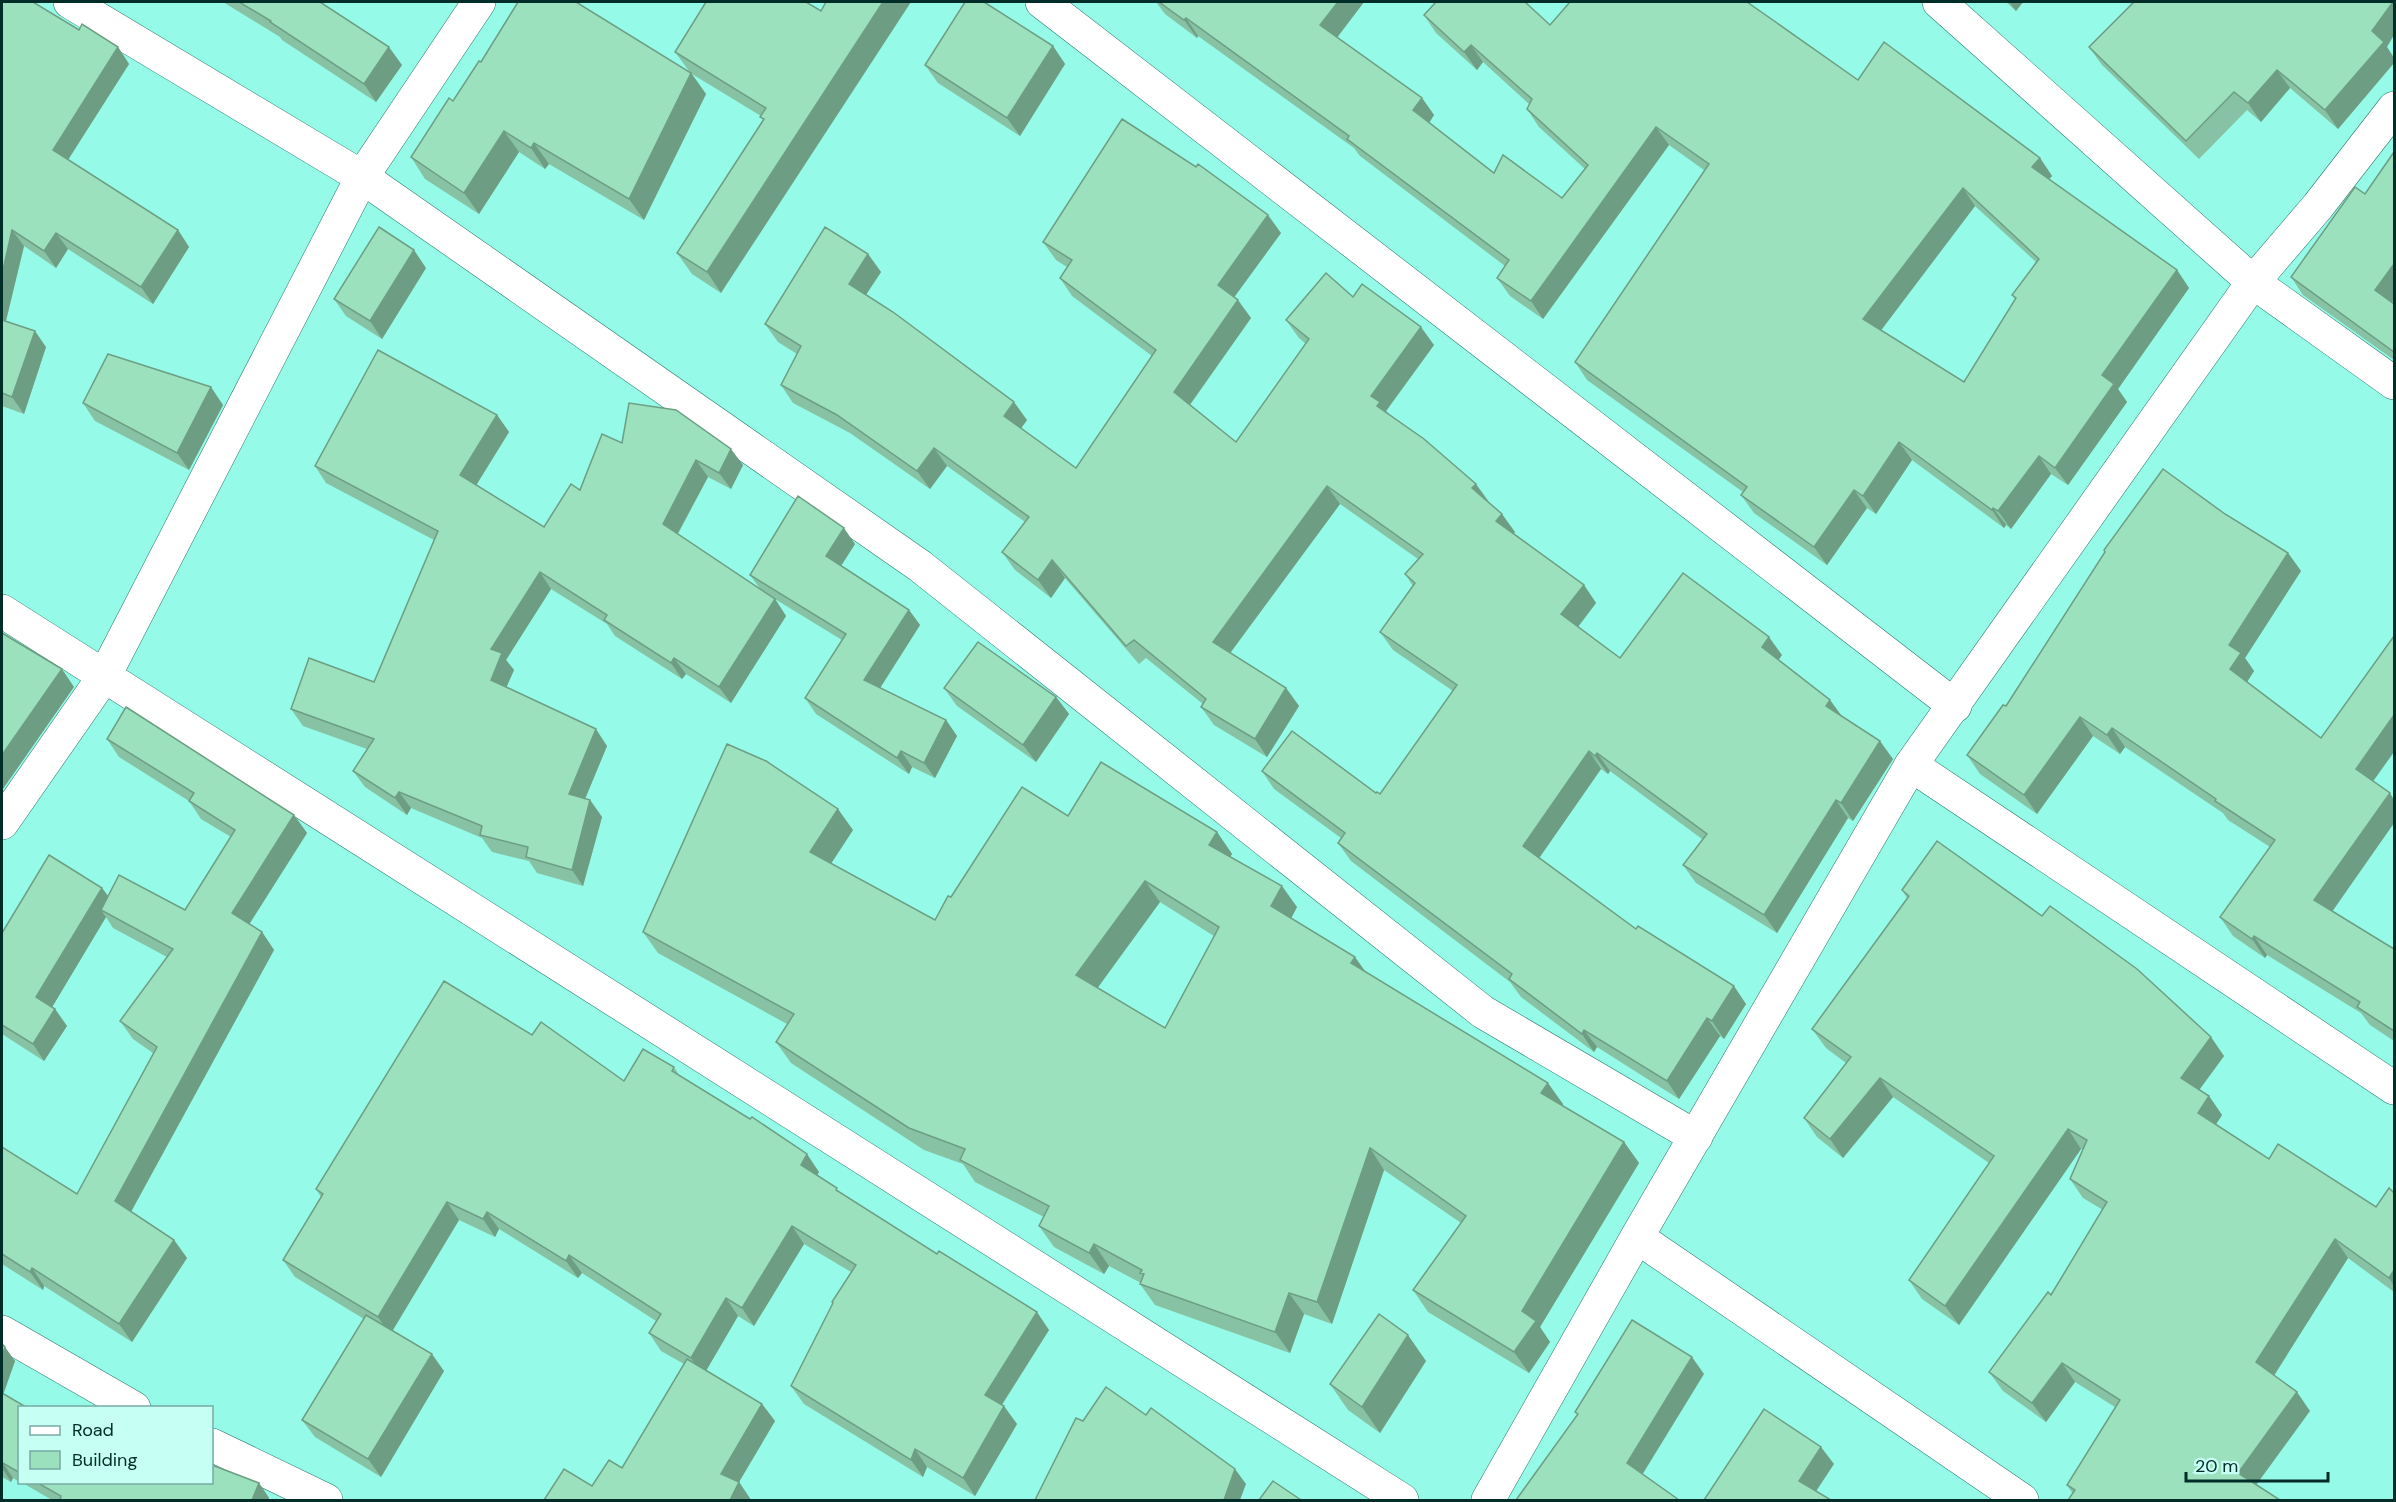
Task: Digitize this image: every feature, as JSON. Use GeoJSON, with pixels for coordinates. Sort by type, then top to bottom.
{"type":"FeatureCollection","features":[{"type":"Feature","properties":{"kind":"street"},"geometry":{"type":"LineString","coordinates":[[70,2],[362,177],[920,566],[1483,1012],[1696,1137]]}},
{"type":"Feature","properties":{"kind":"street"},"geometry":{"type":"LineString","coordinates":[[2,823],[105,675],[362,177],[479,2]]}},
{"type":"Feature","properties":{"kind":"street"},"geometry":{"type":"LineString","coordinates":[[1042,2],[1954,706]]}},
{"type":"Feature","properties":{"kind":"street"},"geometry":{"type":"LineString","coordinates":[[1939,2],[2253,282],[2394,383]]}},
{"type":"Feature","properties":{"kind":"street"},"geometry":{"type":"LineString","coordinates":[[1488,1500],[1637,1237],[1911,765],[2253,282],[2318,206],[2394,108]]}},
{"type":"Feature","properties":{"kind":"street"},"geometry":{"type":"LineString","coordinates":[[2,611],[1402,1500]]}},
{"type":"Feature","properties":{"kind":"street"},"geometry":{"type":"LineString","coordinates":[[1911,765],[2394,1088]]}},
{"type":"Feature","properties":{"kind":"street"},"geometry":{"type":"LineString","coordinates":[[1637,1237],[2022,1500]]}},
{"type":"Feature","properties":{"kind":"street"},"geometry":{"type":"LineString","coordinates":[[2,1332],[132,1406]]}},
{"type":"Feature","properties":{"kind":"street"},"geometry":{"type":"LineString","coordinates":[[213,1445],[327,1500]]}},
{"type":"Feature","properties":{"kind":"building"},"geometry":{"type":"Polygon","coordinates":[[[2,2],[33,2],[79,30],[82,24],[118,47],[53,150],[178,230],[141,287],[56,233],[44,251],[12,230],[2,274],[2,2]]]}},
{"type":"Feature","properties":{"kind":"building"},"geometry":{"type":"Polygon","coordinates":[[[239,2],[320,2],[389,47],[364,84],[239,2]]]}},
{"type":"Feature","properties":{"kind":"building"},"geometry":{"type":"Polygon","coordinates":[[[518,2],[576,2],[691,73],[629,199],[534,143],[531,148],[504,131],[464,193],[411,157],[449,98],[453,101],[479,61],[481,62],[518,2]]]}},
{"type":"Feature","properties":{"kind":"building"},"geometry":{"type":"Polygon","coordinates":[[[706,2],[806,2],[821,11],[826,2],[883,2],[707,272],[677,253],[764,119],[760,117],[766,108],[675,52],[706,2]]]}},
{"type":"Feature","properties":{"kind":"building"},"geometry":{"type":"Polygon","coordinates":[[[965,2],[984,2],[1053,46],[1007,118],[925,65],[965,2]]]}},
{"type":"Feature","properties":{"kind":"building"},"geometry":{"type":"Polygon","coordinates":[[[1159,2],[1338,2],[1320,25],[1422,98],[1413,110],[1494,173],[1503,155],[1562,198],[1588,165],[1527,109],[1532,99],[1471,45],[1464,52],[1424,15],[1436,2],[1525,2],[1550,25],[1570,2],[1747,2],[1858,80],[1884,42],[2040,158],[2032,167],[2177,270],[2102,375],[2114,384],[2055,468],[2039,456],[1998,511],[1993,508],[1992,510],[1899,442],[1863,496],[1854,490],[1814,547],[1741,495],[1747,487],[1575,362],[1709,164],[1656,127],[1531,301],[1497,278],[1509,260],[1347,139],[1349,136],[1186,18],[1184,20],[1159,2]],[[1963,188],[1863,319],[1964,382],[2016,298],[2012,295],[2039,259],[1963,188]]]}},
{"type":"Feature","properties":{"kind":"building"},"geometry":{"type":"Polygon","coordinates":[[[2134,2],[2393,2],[2372,31],[2384,42],[2325,110],[2277,70],[2248,103],[2234,92],[2186,141],[2089,47],[2134,2]]]}},
{"type":"Feature","properties":{"kind":"building"},"geometry":{"type":"Polygon","coordinates":[[[1122,119],[1196,167],[1198,164],[1268,215],[1218,285],[1238,300],[1174,392],[1236,442],[1309,339],[1286,320],[1326,273],[1353,297],[1362,284],[1421,327],[1371,396],[1380,402],[1377,406],[1424,439],[1476,484],[1472,488],[1502,514],[1496,521],[1584,585],[1561,614],[1620,658],[1683,573],[1769,637],[1762,647],[1830,700],[1826,706],[1880,741],[1841,803],[1836,800],[1764,915],[1683,865],[1707,834],[1597,753],[1595,756],[1589,751],[1523,846],[1636,929],[1638,926],[1734,986],[1712,1021],[1707,1018],[1667,1081],[1584,1030],[1582,1034],[1509,979],[1512,974],[1338,843],[1345,833],[1262,771],[1292,731],[1380,794],[1457,685],[1380,632],[1415,583],[1405,574],[1423,554],[1327,486],[1213,642],[1286,688],[1255,739],[1201,707],[1206,699],[1134,640],[1126,646],[1052,560],[1038,580],[1002,552],[1029,517],[934,448],[917,471],[837,415],[781,385],[801,346],[765,324],[825,227],[868,254],[849,284],[893,312],[1014,402],[1004,416],[1076,468],[1156,350],[1060,278],[1072,260],[1043,242],[1122,119]]]}},
{"type":"Feature","properties":{"kind":"building"},"geometry":{"type":"Polygon","coordinates":[[[2394,152],[2394,264],[2375,290],[2394,304],[2394,352],[2291,277],[2355,187],[2365,194],[2394,152]]]}},
{"type":"Feature","properties":{"kind":"building"},"geometry":{"type":"Polygon","coordinates":[[[379,227],[414,250],[370,321],[334,299],[379,227]]]}},
{"type":"Feature","properties":{"kind":"building"},"geometry":{"type":"Polygon","coordinates":[[[2,320],[35,331],[12,397],[2,393],[2,320]]]}},
{"type":"Feature","properties":{"kind":"building"},"geometry":{"type":"Polygon","coordinates":[[[378,350],[497,415],[460,475],[544,527],[571,484],[580,490],[602,434],[622,443],[629,403],[676,410],[731,449],[719,473],[696,460],[663,524],[775,599],[719,687],[674,658],[671,663],[604,620],[607,615],[540,572],[491,649],[502,653],[491,680],[596,729],[569,794],[590,800],[572,870],[526,857],[528,847],[480,835],[482,826],[399,792],[395,798],[353,771],[374,739],[291,709],[309,658],[374,682],[438,531],[315,466],[378,350]]]}},
{"type":"Feature","properties":{"kind":"building"},"geometry":{"type":"Polygon","coordinates":[[[108,354],[211,387],[177,453],[83,403],[108,354]]]}},
{"type":"Feature","properties":{"kind":"building"},"geometry":{"type":"Polygon","coordinates":[[[2163,469],[2225,514],[2288,553],[2229,645],[2241,653],[2230,669],[2321,738],[2394,636],[2394,715],[2356,769],[2390,793],[2314,900],[2394,949],[2394,1031],[2357,1007],[2360,1002],[2254,936],[2252,939],[2220,917],[2275,840],[2215,801],[2216,799],[2112,728],[2107,735],[2080,717],[2024,795],[1967,755],[2003,705],[2006,706],[2105,552],[2104,550],[2163,469]]]}},
{"type":"Feature","properties":{"kind":"building"},"geometry":{"type":"Polygon","coordinates":[[[798,496],[844,528],[826,556],[909,610],[864,680],[946,720],[924,763],[901,751],[897,758],[805,698],[846,634],[750,575],[798,496]]]}},
{"type":"Feature","properties":{"kind":"building"},"geometry":{"type":"Polygon","coordinates":[[[2,633],[62,669],[2,755],[2,633]]]}},
{"type":"Feature","properties":{"kind":"building"},"geometry":{"type":"Polygon","coordinates":[[[978,642],[1056,697],[1023,745],[944,688],[978,642]]]}},
{"type":"Feature","properties":{"kind":"building"},"geometry":{"type":"Polygon","coordinates":[[[126,707],[294,815],[232,913],[262,932],[115,1201],[174,1240],[119,1324],[32,1268],[30,1272],[2,1254],[2,1147],[77,1194],[157,1047],[120,1021],[173,949],[101,910],[119,875],[185,910],[235,830],[189,801],[194,793],[107,739],[126,707]]]}},
{"type":"Feature","properties":{"kind":"building"},"geometry":{"type":"Polygon","coordinates":[[[727,744],[766,761],[838,809],[810,852],[935,920],[948,896],[951,897],[1022,787],[1068,816],[1101,762],[1217,832],[1209,845],[1282,886],[1271,906],[1355,957],[1351,963],[1548,1083],[1541,1093],[1624,1142],[1522,1311],[1536,1321],[1514,1352],[1413,1290],[1466,1216],[1370,1148],[1317,1302],[1289,1293],[1275,1332],[1140,1284],[1144,1274],[1140,1273],[1142,1270],[1094,1244],[1089,1253],[1039,1226],[1049,1206],[960,1160],[965,1149],[909,1128],[776,1042],[794,1014],[643,932],[727,744]],[[1145,881],[1076,975],[1165,1028],[1219,927],[1145,881]]]}},
{"type":"Feature","properties":{"kind":"building"},"geometry":{"type":"Polygon","coordinates":[[[1937,841],[2042,916],[2050,906],[2137,969],[2211,1037],[2181,1078],[2209,1096],[2198,1113],[2269,1159],[2278,1144],[2376,1207],[2389,1188],[2394,1193],[2394,1270],[2389,1278],[2335,1239],[2256,1362],[2297,1392],[2238,1473],[2280,1500],[2068,1500],[2075,1490],[2067,1485],[2120,1400],[2062,1363],[2032,1403],[1989,1372],[2048,1292],[2051,1295],[2107,1202],[2070,1179],[2087,1140],[2068,1129],[1945,1306],[1909,1280],[1994,1156],[1880,1078],[1830,1139],[1804,1118],[1851,1057],[1812,1029],[1909,896],[1902,890],[1937,841]]]}},
{"type":"Feature","properties":{"kind":"building"},"geometry":{"type":"Polygon","coordinates":[[[49,855],[102,888],[36,997],[55,1009],[33,1044],[2,1025],[2,933],[49,855]]]}},
{"type":"Feature","properties":{"kind":"building"},"geometry":{"type":"Polygon","coordinates":[[[444,981],[532,1035],[541,1022],[624,1081],[643,1049],[674,1067],[672,1071],[750,1119],[752,1117],[807,1154],[801,1165],[837,1188],[836,1190],[937,1254],[939,1251],[1037,1312],[985,1395],[1004,1406],[963,1478],[915,1449],[911,1460],[791,1386],[832,1302],[856,1265],[792,1226],[742,1308],[726,1298],[691,1358],[649,1333],[661,1314],[569,1255],[566,1261],[487,1212],[483,1219],[447,1202],[378,1317],[283,1260],[323,1194],[316,1189],[444,981]]]}},
{"type":"Feature","properties":{"kind":"building"},"geometry":{"type":"Polygon","coordinates":[[[1379,1314],[1408,1335],[1362,1407],[1330,1384],[1379,1314]]]}},
{"type":"Feature","properties":{"kind":"building"},"geometry":{"type":"Polygon","coordinates":[[[366,1315],[432,1354],[368,1459],[302,1420],[366,1315]]]}},
{"type":"Feature","properties":{"kind":"building"},"geometry":{"type":"Polygon","coordinates":[[[1632,1320],[1692,1357],[1627,1463],[1679,1500],[1516,1500],[1578,1414],[1575,1412],[1632,1320]]]}},
{"type":"Feature","properties":{"kind":"building"},"geometry":{"type":"Polygon","coordinates":[[[687,1359],[762,1404],[721,1474],[739,1482],[730,1500],[544,1500],[564,1469],[592,1486],[609,1460],[622,1468],[687,1359]]]}},
{"type":"Feature","properties":{"kind":"building"},"geometry":{"type":"Polygon","coordinates":[[[1106,1387],[1146,1415],[1151,1408],[1235,1469],[1224,1500],[1035,1500],[1076,1418],[1083,1421],[1106,1387]]]}},
{"type":"Feature","properties":{"kind":"building"},"geometry":{"type":"Polygon","coordinates":[[[2,1393],[24,1406],[18,1406],[18,1472],[3,1463],[2,1465],[2,1393]]]}},
{"type":"Feature","properties":{"kind":"building"},"geometry":{"type":"Polygon","coordinates":[[[1764,1409],[1821,1447],[1799,1481],[1831,1500],[1704,1500],[1764,1409]]]}},
{"type":"Feature","properties":{"kind":"building"},"geometry":{"type":"Polygon","coordinates":[[[213,1465],[259,1483],[252,1500],[60,1500],[61,1496],[40,1484],[213,1484],[213,1465]]]}},
{"type":"Feature","properties":{"kind":"building"},"geometry":{"type":"Polygon","coordinates":[[[1273,1481],[1301,1500],[1259,1500],[1273,1481]]]}}]}
